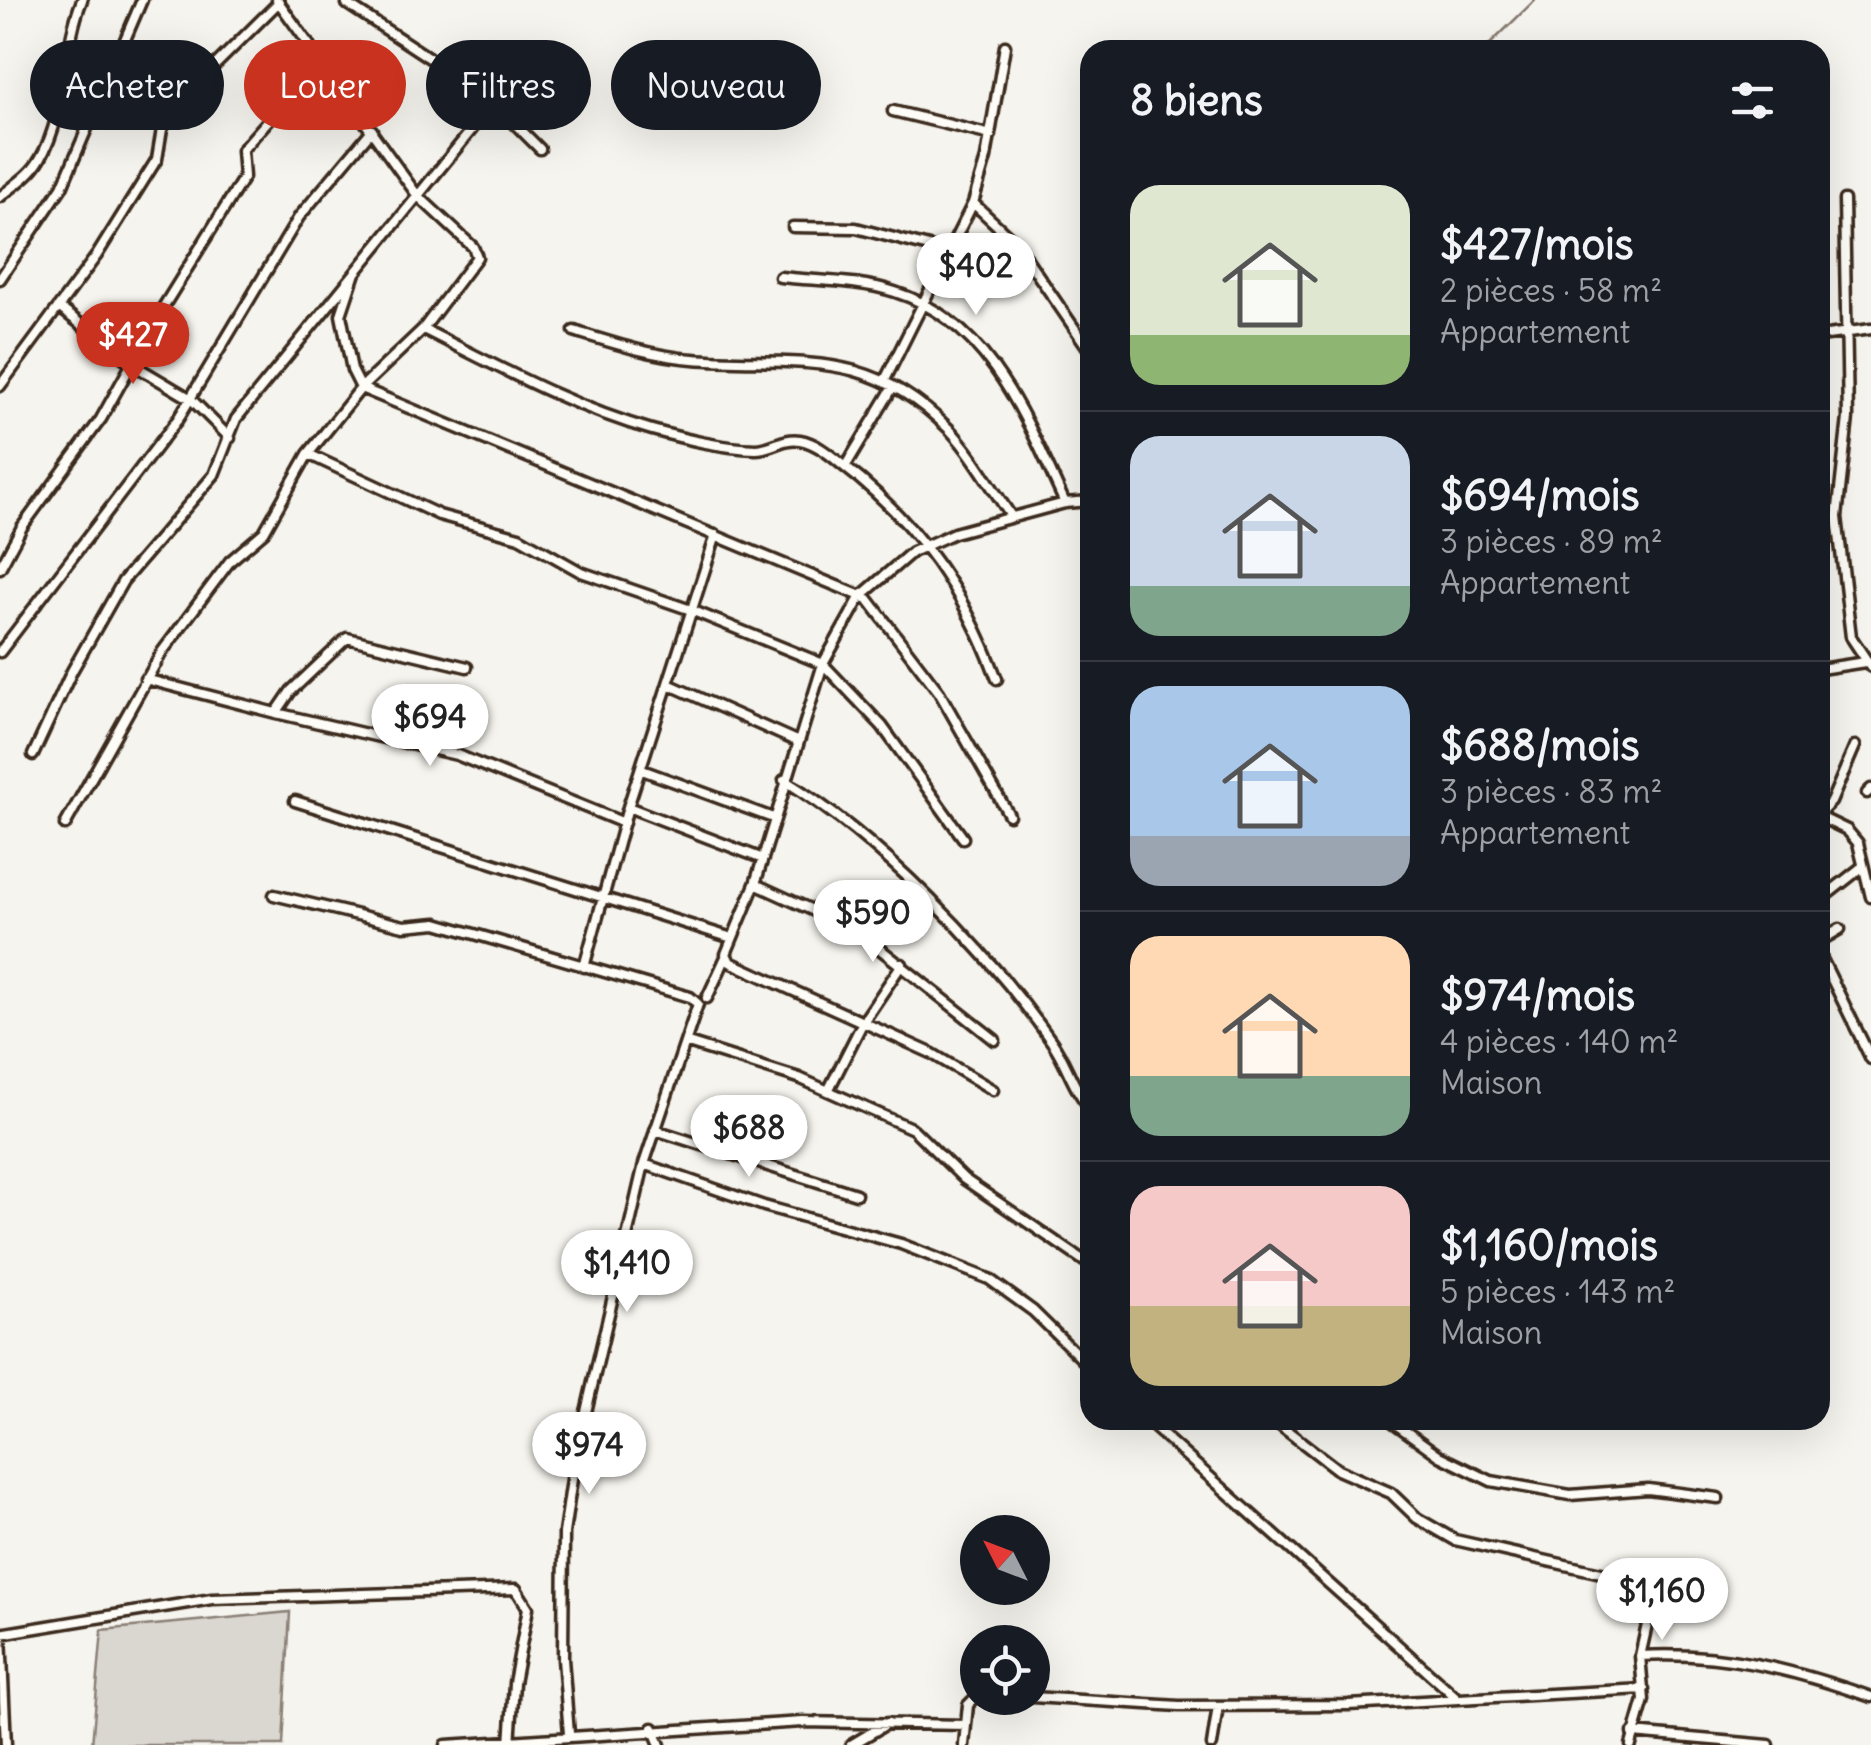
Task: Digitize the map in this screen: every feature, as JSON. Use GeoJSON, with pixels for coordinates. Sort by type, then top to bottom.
{"type":"FeatureCollection","features":[{"type":"Feature","properties":{"kind":"street"},"geometry":{"type":"LineString","coordinates":[[0,197],[30,172],[43,152],[52,127],[66,50],[82,0]]}},
{"type":"Feature","properties":{"kind":"street"},"geometry":{"type":"LineString","coordinates":[[0,279],[62,188],[142,0]]}},
{"type":"Feature","properties":{"kind":"street"},"geometry":{"type":"LineString","coordinates":[[0,386],[60,308],[157,160],[162,130],[181,99],[278,1],[305,40]]}},
{"type":"Feature","properties":{"kind":"street"},"geometry":{"type":"LineString","coordinates":[[348,4],[426,53]]}},
{"type":"Feature","properties":{"kind":"street"},"geometry":{"type":"LineString","coordinates":[[884,382],[973,202],[991,134],[1005,46]]}},
{"type":"Feature","properties":{"kind":"street"},"geometry":{"type":"LineString","coordinates":[[894,111],[991,134]]}},
{"type":"Feature","properties":{"kind":"street"},"geometry":{"type":"LineString","coordinates":[[0,568],[22,526],[101,419],[244,177],[240,154],[261,130]]}},
{"type":"Feature","properties":{"kind":"street"},"geometry":{"type":"LineString","coordinates":[[0,652],[192,398],[299,217],[372,130],[417,195],[477,254],[423,329],[361,388],[308,454],[264,532],[222,571],[145,679],[66,825]]}},
{"type":"Feature","properties":{"kind":"street"},"geometry":{"type":"LineString","coordinates":[[33,755],[72,671],[123,581],[214,475],[236,418],[469,130]]}},
{"type":"Feature","properties":{"kind":"street"},"geometry":{"type":"LineString","coordinates":[[521,130],[540,149]]}},
{"type":"Feature","properties":{"kind":"street"},"geometry":{"type":"LineString","coordinates":[[1830,668],[1868,664],[1851,637],[1837,517],[1848,418],[1844,200]]}},
{"type":"Feature","properties":{"kind":"street"},"geometry":{"type":"LineString","coordinates":[[973,202],[1016,243],[1080,336]]}},
{"type":"Feature","properties":{"kind":"street"},"geometry":{"type":"LineString","coordinates":[[793,227],[856,228],[948,252]]}},
{"type":"Feature","properties":{"kind":"street"},"geometry":{"type":"LineString","coordinates":[[356,269],[340,315],[352,370],[361,388],[861,596],[872,604],[938,692],[1008,816]]}},
{"type":"Feature","properties":{"kind":"street"},"geometry":{"type":"LineString","coordinates":[[780,277],[868,286],[921,303],[949,320],[993,364],[1065,503]]}},
{"type":"Feature","properties":{"kind":"street"},"geometry":{"type":"LineString","coordinates":[[60,308],[132,364],[192,398],[230,438]]}},
{"type":"Feature","properties":{"kind":"street"},"geometry":{"type":"LineString","coordinates":[[423,329],[558,396],[648,429],[702,443],[756,448],[800,440],[844,467],[926,544],[966,603],[997,679]]}},
{"type":"Feature","properties":{"kind":"street"},"geometry":{"type":"LineString","coordinates":[[1830,334],[1871,329]]}},
{"type":"Feature","properties":{"kind":"street"},"geometry":{"type":"LineString","coordinates":[[574,331],[693,359],[827,362],[858,369],[884,382],[948,428],[1011,516]]}},
{"type":"Feature","properties":{"kind":"street"},"geometry":{"type":"LineString","coordinates":[[844,467],[893,388]]}},
{"type":"Feature","properties":{"kind":"street"},"geometry":{"type":"LineString","coordinates":[[308,454],[439,515],[520,537],[580,572],[691,610],[823,664],[882,726],[964,838]]}},
{"type":"Feature","properties":{"kind":"street"},"geometry":{"type":"LineString","coordinates":[[708,998],[755,884],[796,741],[823,664],[861,596],[926,544],[1011,516],[1080,502]]}},
{"type":"Feature","properties":{"kind":"street"},"geometry":{"type":"LineString","coordinates":[[584,968],[628,807],[716,534]]}},
{"type":"Feature","properties":{"kind":"street"},"geometry":{"type":"LineString","coordinates":[[276,713],[291,692],[347,638],[467,667]]}},
{"type":"Feature","properties":{"kind":"street"},"geometry":{"type":"LineString","coordinates":[[145,679],[457,755],[624,823]]}},
{"type":"Feature","properties":{"kind":"street"},"geometry":{"type":"LineString","coordinates":[[668,684],[796,741]]}},
{"type":"Feature","properties":{"kind":"street"},"geometry":{"type":"LineString","coordinates":[[1830,804],[1856,746]]}},
{"type":"Feature","properties":{"kind":"street"},"geometry":{"type":"LineString","coordinates":[[642,770],[773,818]]}},
{"type":"Feature","properties":{"kind":"street"},"geometry":{"type":"LineString","coordinates":[[784,780],[855,829],[965,938],[1053,1044],[1080,1096]]}},
{"type":"Feature","properties":{"kind":"street"},"geometry":{"type":"LineString","coordinates":[[296,801],[606,895],[732,938]]}},
{"type":"Feature","properties":{"kind":"street"},"geometry":{"type":"LineString","coordinates":[[628,807],[763,860]]}},
{"type":"Feature","properties":{"kind":"street"},"geometry":{"type":"LineString","coordinates":[[1830,821],[1853,835],[1870,891]]}},
{"type":"Feature","properties":{"kind":"street"},"geometry":{"type":"LineString","coordinates":[[1830,889],[1862,867]]}},
{"type":"Feature","properties":{"kind":"street"},"geometry":{"type":"LineString","coordinates":[[755,884],[856,930],[995,1040]]}},
{"type":"Feature","properties":{"kind":"street"},"geometry":{"type":"LineString","coordinates":[[274,895],[404,926],[437,922],[693,998],[698,1008],[644,1164],[586,1397],[564,1532],[563,1659],[569,1734]]}},
{"type":"Feature","properties":{"kind":"street"},"geometry":{"type":"LineString","coordinates":[[1830,936],[1840,930]]}},
{"type":"Feature","properties":{"kind":"street"},"geometry":{"type":"LineString","coordinates":[[726,957],[931,1053],[993,1090]]}},
{"type":"Feature","properties":{"kind":"street"},"geometry":{"type":"LineString","coordinates":[[828,1091],[863,1022],[902,964]]}},
{"type":"Feature","properties":{"kind":"street"},"geometry":{"type":"LineString","coordinates":[[1830,975],[1871,1058]]}},
{"type":"Feature","properties":{"kind":"street"},"geometry":{"type":"LineString","coordinates":[[688,1043],[828,1091],[922,1134],[964,1179],[1080,1257]]}},
{"type":"Feature","properties":{"kind":"street"},"geometry":{"type":"LineString","coordinates":[[655,1130],[856,1194]]}},
{"type":"Feature","properties":{"kind":"street"},"geometry":{"type":"LineString","coordinates":[[644,1164],[781,1211],[900,1244],[976,1273],[1033,1311],[1080,1357]]}},
{"type":"Feature","properties":{"kind":"street"},"geometry":{"type":"LineString","coordinates":[[1157,1430],[1457,1698]]}},
{"type":"Feature","properties":{"kind":"street"},"geometry":{"type":"LineString","coordinates":[[1285,1430],[1322,1460],[1391,1493],[1426,1524],[1455,1540],[1702,1596]]}},
{"type":"Feature","properties":{"kind":"street"},"geometry":{"type":"LineString","coordinates":[[1404,1430],[1440,1456],[1491,1481],[1570,1494],[1648,1489],[1718,1498]]}},
{"type":"Feature","properties":{"kind":"street"},"geometry":{"type":"LineString","coordinates":[[1631,1745],[1644,1689],[1640,1656],[1656,1585]]}},
{"type":"Feature","properties":{"kind":"street"},"geometry":{"type":"LineString","coordinates":[[6,1745],[0,1634],[212,1599],[516,1589],[528,1608],[510,1742]]}},
{"type":"Feature","properties":{"kind":"street"},"geometry":{"type":"LineString","coordinates":[[1640,1656],[1704,1654],[1769,1664],[1871,1697]]}},
{"type":"Feature","properties":{"kind":"street"},"geometry":{"type":"LineString","coordinates":[[1050,1698],[1218,1706],[1348,1705],[1644,1689]]}},
{"type":"Feature","properties":{"kind":"street"},"geometry":{"type":"LineString","coordinates":[[1212,1745],[1218,1706]]}},
{"type":"Feature","properties":{"kind":"street"},"geometry":{"type":"LineString","coordinates":[[964,1745],[967,1715]]}},
{"type":"Feature","properties":{"kind":"street"},"geometry":{"type":"LineString","coordinates":[[446,1745],[654,1728],[898,1721],[966,1725]]}},
{"type":"Feature","properties":{"kind":"street"},"geometry":{"type":"LineString","coordinates":[[850,1745],[876,1728],[898,1721]]}},
{"type":"Feature","properties":{"kind":"street"},"geometry":{"type":"LineString","coordinates":[[654,1728],[660,1745]]}},
{"type":"Feature","properties":{"kind":"street"},"geometry":{"type":"LineString","coordinates":[[1633,1733],[1770,1745]]}},
{"type":"Feature","properties":{"kind":"shaded area"},"geometry":{"type":"Polygon","coordinates":[[[290,1612],[283,1745],[92,1745],[102,1630],[290,1612]]]}},
{"type":"Feature","properties":{"kind":"waterway"},"geometry":{"type":"LineString","coordinates":[[1494,40],[1535,0]]}}]}
